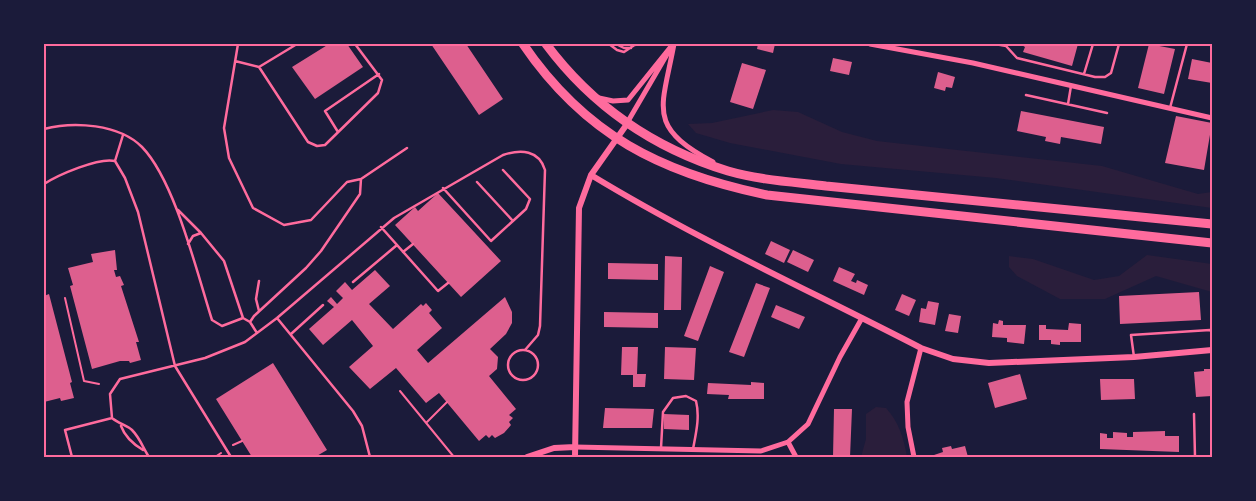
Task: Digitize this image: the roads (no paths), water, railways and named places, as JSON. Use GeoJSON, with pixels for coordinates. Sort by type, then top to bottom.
{"type":"FeatureCollection","features":[{"type":"Feature","properties":{"kind":"main road"},"geometry":{"type":"LineString","coordinates":[[523,44],[543,74],[571,104],[616,139],[676,169],[708,181],[767,195],[1212,243]]}},
{"type":"Feature","properties":{"kind":"main road"},"geometry":{"type":"LineString","coordinates":[[546,44],[591,94],[627,124],[668,149],[729,171],[764,178],[826,186],[1212,224]]}},
{"type":"Feature","properties":{"kind":"street"},"geometry":{"type":"LineString","coordinates":[[591,94],[613,102],[628,100],[673,44]]}},
{"type":"Feature","properties":{"kind":"street"},"geometry":{"type":"LineString","coordinates":[[574,457],[579,208],[591,176],[627,124],[673,44]]}},
{"type":"Feature","properties":{"kind":"street"},"geometry":{"type":"LineString","coordinates":[[673,44],[662,106],[666,124],[685,146],[729,171]]}},
{"type":"Feature","properties":{"kind":"street"},"geometry":{"type":"LineString","coordinates":[[870,44],[1212,118]]}},
{"type":"Feature","properties":{"kind":"street"},"geometry":{"type":"LineString","coordinates":[[591,176],[663,218],[921,348],[969,362],[1134,357],[1212,350]]}},
{"type":"Feature","properties":{"kind":"street"},"geometry":{"type":"LineString","coordinates":[[527,457],[554,448],[575,447],[761,451],[788,442],[808,424],[840,357],[862,318]]}},
{"type":"Feature","properties":{"kind":"street"},"geometry":{"type":"LineString","coordinates":[[914,457],[908,427],[907,402],[921,348]]}},
{"type":"Feature","properties":{"kind":"street"},"geometry":{"type":"LineString","coordinates":[[788,442],[796,457]]}},
{"type":"Feature","properties":{"kind":"street"},"geometry":{"type":"LineString","coordinates":[[750,451],[751,457]]}},
{"type":"Feature","properties":{"kind":"lane"},"geometry":{"type":"LineString","coordinates":[[238,44],[224,128],[230,158],[253,208],[284,225],[311,220],[346,182],[361,179],[407,148]]}},
{"type":"Feature","properties":{"kind":"lane"},"geometry":{"type":"LineString","coordinates":[[260,67],[297,44]]}},
{"type":"Feature","properties":{"kind":"lane"},"geometry":{"type":"LineString","coordinates":[[235,61],[260,67],[308,142],[317,146],[325,145],[378,93],[382,80],[355,44]]}},
{"type":"Feature","properties":{"kind":"lane"},"geometry":{"type":"LineString","coordinates":[[609,44],[622,51],[632,48],[635,44]]}},
{"type":"Feature","properties":{"kind":"lane"},"geometry":{"type":"LineString","coordinates":[[616,44],[624,48],[632,48]]}},
{"type":"Feature","properties":{"kind":"lane"},"geometry":{"type":"LineString","coordinates":[[627,44],[635,44]]}},
{"type":"Feature","properties":{"kind":"lane"},"geometry":{"type":"LineString","coordinates":[[995,44],[1006,45],[1016,58],[1105,77],[1111,73],[1119,44]]}},
{"type":"Feature","properties":{"kind":"lane"},"geometry":{"type":"LineString","coordinates":[[1084,74],[1093,44]]}},
{"type":"Feature","properties":{"kind":"lane"},"geometry":{"type":"LineString","coordinates":[[1170,108],[1187,44]]}},
{"type":"Feature","properties":{"kind":"lane"},"geometry":{"type":"LineString","coordinates":[[338,132],[325,111],[378,74]]}},
{"type":"Feature","properties":{"kind":"lane"},"geometry":{"type":"LineString","coordinates":[[1068,104],[1071,86]]}},
{"type":"Feature","properties":{"kind":"lane"},"geometry":{"type":"LineString","coordinates":[[1026,96],[1107,112]]}},
{"type":"Feature","properties":{"kind":"lane"},"geometry":{"type":"LineString","coordinates":[[44,128],[54,126],[89,126],[123,135],[141,147],[150,157],[177,209],[212,320],[222,326],[243,318]]}},
{"type":"Feature","properties":{"kind":"lane"},"geometry":{"type":"LineString","coordinates":[[115,161],[123,135]]}},
{"type":"Feature","properties":{"kind":"lane"},"geometry":{"type":"LineString","coordinates":[[144,450],[134,444],[124,433],[121,426],[112,418],[110,394],[120,379],[175,366],[232,349],[277,318],[381,228],[444,188],[503,155],[514,151],[535,154],[542,161],[546,184],[540,326],[538,335],[526,350],[516,351],[509,359],[508,369],[518,379],[528,379],[538,368],[537,359],[526,350]]}},
{"type":"Feature","properties":{"kind":"lane"},"geometry":{"type":"LineString","coordinates":[[44,184],[54,177],[108,159],[115,161],[126,178],[138,212],[175,366],[231,457]]}},
{"type":"Feature","properties":{"kind":"lane"},"geometry":{"type":"LineString","coordinates":[[444,188],[491,240],[526,209],[530,199],[503,170]]}},
{"type":"Feature","properties":{"kind":"lane"},"geometry":{"type":"LineString","coordinates":[[250,322],[321,251],[360,194],[361,179]]}},
{"type":"Feature","properties":{"kind":"lane"},"geometry":{"type":"LineString","coordinates":[[477,182],[513,221]]}},
{"type":"Feature","properties":{"kind":"lane"},"geometry":{"type":"LineString","coordinates":[[177,209],[202,233],[224,261],[243,318],[250,322],[257,333]]}},
{"type":"Feature","properties":{"kind":"lane"},"geometry":{"type":"LineString","coordinates":[[381,228],[438,291],[448,283]]}},
{"type":"Feature","properties":{"kind":"lane"},"geometry":{"type":"LineString","coordinates":[[188,244],[193,236],[202,233]]}},
{"type":"Feature","properties":{"kind":"lane"},"geometry":{"type":"LineString","coordinates":[[403,252],[413,244]]}},
{"type":"Feature","properties":{"kind":"lane"},"geometry":{"type":"LineString","coordinates":[[353,282],[397,245]]}},
{"type":"Feature","properties":{"kind":"lane"},"geometry":{"type":"LineString","coordinates":[[259,281],[256,299],[259,311]]}},
{"type":"Feature","properties":{"kind":"lane"},"geometry":{"type":"LineString","coordinates":[[291,334],[323,305]]}},
{"type":"Feature","properties":{"kind":"lane"},"geometry":{"type":"LineString","coordinates":[[277,318],[354,411],[362,426],[370,457]]}},
{"type":"Feature","properties":{"kind":"lane"},"geometry":{"type":"LineString","coordinates":[[1134,357],[1132,335],[1210,330],[1212,332]]}},
{"type":"Feature","properties":{"kind":"lane"},"geometry":{"type":"LineString","coordinates":[[661,450],[663,412],[673,398],[686,396],[696,401],[697,406],[698,426],[692,451]]}},
{"type":"Feature","properties":{"kind":"lane"},"geometry":{"type":"LineString","coordinates":[[1194,414],[1195,457]]}},
{"type":"Feature","properties":{"kind":"lane"},"geometry":{"type":"LineString","coordinates":[[72,457],[65,430],[112,418]]}},
{"type":"Feature","properties":{"kind":"lane"},"geometry":{"type":"LineString","coordinates":[[121,426],[130,428],[140,439],[149,457]]}}]}
